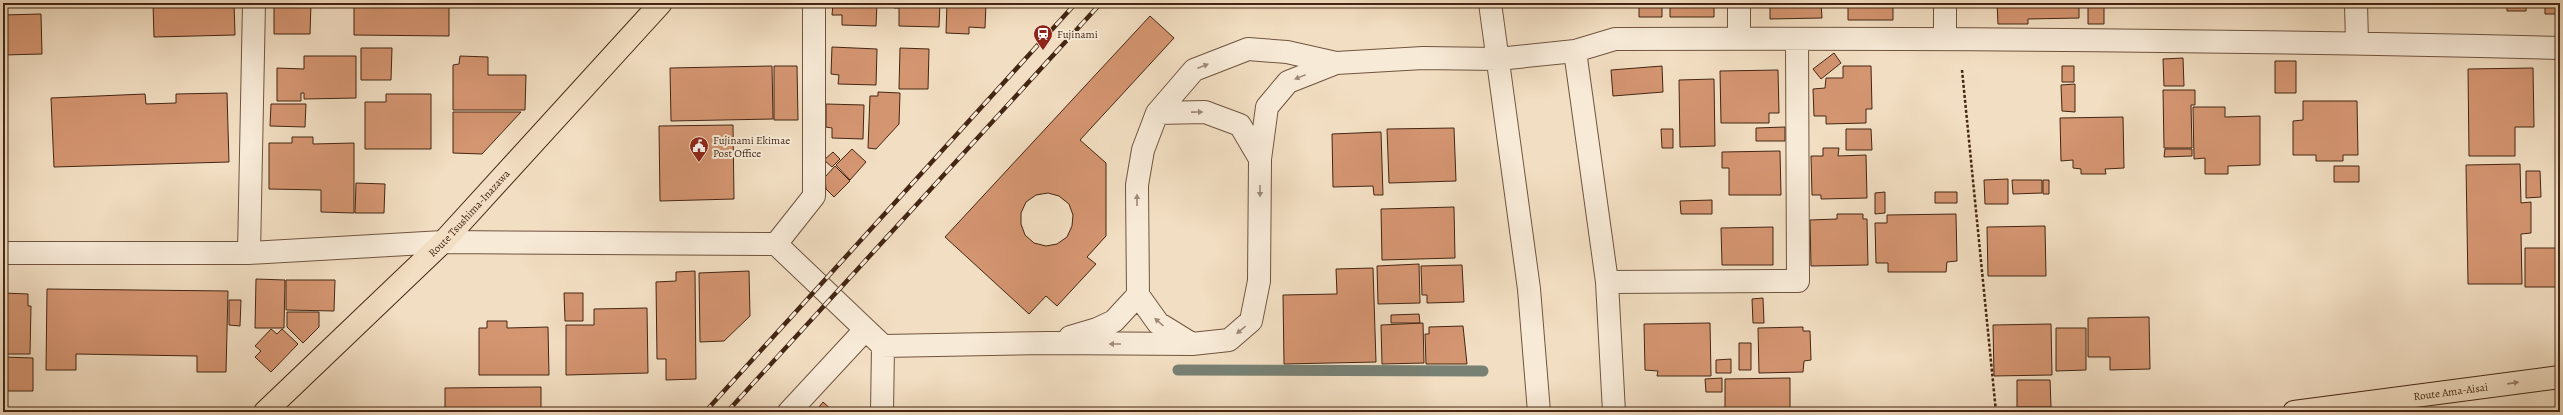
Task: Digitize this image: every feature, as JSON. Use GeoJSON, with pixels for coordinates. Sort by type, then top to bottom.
{"type":"FeatureCollection","features":[{"type":"Feature","properties":{"kind":"main road","name":"Route Tsushima-Inazawa"},"geometry":{"type":"LineString","coordinates":[[265,412],[443,242],[661,3]]}},
{"type":"Feature","properties":{"kind":"main road","name":"Route Ama-Aisai"},"geometry":{"type":"LineString","coordinates":[[2294,412],[2560,377]]}},
{"type":"Feature","properties":{"kind":"street"},"geometry":{"type":"LineString","coordinates":[[248,253],[254,3]]}},
{"type":"Feature","properties":{"kind":"street"},"geometry":{"type":"LineString","coordinates":[[776,244],[814,196],[814,3]]}},
{"type":"Feature","properties":{"kind":"street"},"geometry":{"type":"LineString","coordinates":[[1490,3],[1529,289],[1539,412]]}},
{"type":"Feature","properties":{"kind":"street"},"geometry":{"type":"LineString","coordinates":[[1739,3],[1739,39]]}},
{"type":"Feature","properties":{"kind":"street"},"geometry":{"type":"LineString","coordinates":[[1946,3],[1952,39]]}},
{"type":"Feature","properties":{"kind":"street"},"geometry":{"type":"LineString","coordinates":[[2356,3],[2357,43]]}},
{"type":"Feature","properties":{"kind":"street"},"geometry":{"type":"LineString","coordinates":[[1192,344],[1158,323],[1138,295],[1137,185],[1143,150],[1157,113],[1194,70],[1248,49],[1287,52],[1336,63],[1423,58],[1498,59],[1575,51],[1615,39],[1952,39],[2357,43],[2560,48]]}},
{"type":"Feature","properties":{"kind":"street"},"geometry":{"type":"LineString","coordinates":[[1607,282],[1798,280],[1797,39]]}},
{"type":"Feature","properties":{"kind":"street"},"geometry":{"type":"LineString","coordinates":[[1575,51],[1607,282],[1614,412]]}},
{"type":"Feature","properties":{"kind":"street"},"geometry":{"type":"LineString","coordinates":[[3,253],[248,253],[443,242],[776,244],[882,346],[1048,343],[1192,344],[1229,340],[1252,321],[1259,281],[1260,159],[1267,107],[1288,82],[1336,63]]}},
{"type":"Feature","properties":{"kind":"street"},"geometry":{"type":"LineString","coordinates":[[1157,113],[1205,112],[1240,125],[1260,159]]}},
{"type":"Feature","properties":{"kind":"street"},"geometry":{"type":"LineString","coordinates":[[1048,343],[1097,329],[1114,321],[1138,295]]}},
{"type":"Feature","properties":{"kind":"street"},"geometry":{"type":"LineString","coordinates":[[789,412],[865,330]]}},
{"type":"Feature","properties":{"kind":"street"},"geometry":{"type":"LineString","coordinates":[[882,346],[882,412]]}},
{"type":"Feature","properties":{"kind":"path"},"geometry":{"type":"LineString","coordinates":[[1952,39],[1996,412]]}},
{"type":"Feature","properties":{"kind":"building"},"geometry":{"type":"Polygon","coordinates":[[[153,3],[234,3],[235,35],[154,37],[153,3]]]}},
{"type":"Feature","properties":{"kind":"building"},"geometry":{"type":"Polygon","coordinates":[[[274,3],[311,3],[310,34],[274,34],[274,3]]]}},
{"type":"Feature","properties":{"kind":"building"},"geometry":{"type":"Polygon","coordinates":[[[354,3],[449,3],[449,36],[354,35],[354,3]]]}},
{"type":"Feature","properties":{"kind":"building"},"geometry":{"type":"Polygon","coordinates":[[[833,3],[877,3],[876,26],[842,25],[842,15],[832,15],[833,3]]]}},
{"type":"Feature","properties":{"kind":"building"},"geometry":{"type":"Polygon","coordinates":[[[894,3],[940,3],[939,27],[899,26],[899,8],[894,8],[894,3]]]}},
{"type":"Feature","properties":{"kind":"building"},"geometry":{"type":"Polygon","coordinates":[[[947,3],[986,3],[985,28],[969,27],[969,34],[946,33],[947,3]]]}},
{"type":"Feature","properties":{"kind":"building"},"geometry":{"type":"Polygon","coordinates":[[[1639,3],[1662,3],[1662,17],[1639,17],[1639,3]]]}},
{"type":"Feature","properties":{"kind":"building"},"geometry":{"type":"Polygon","coordinates":[[[1670,3],[1714,3],[1714,17],[1670,17],[1670,3]]]}},
{"type":"Feature","properties":{"kind":"building"},"geometry":{"type":"Polygon","coordinates":[[[1770,3],[1821,3],[1822,18],[1770,19],[1770,3]]]}},
{"type":"Feature","properties":{"kind":"building"},"geometry":{"type":"Polygon","coordinates":[[[1848,3],[1893,3],[1893,20],[1848,20],[1848,3]]]}},
{"type":"Feature","properties":{"kind":"building"},"geometry":{"type":"Polygon","coordinates":[[[1915,3],[1926,3],[1926,5],[1915,6],[1915,3]]]}},
{"type":"Feature","properties":{"kind":"building"},"geometry":{"type":"Polygon","coordinates":[[[1997,3],[2079,3],[2079,18],[2028,19],[2028,24],[1998,24],[1997,3]]]}},
{"type":"Feature","properties":{"kind":"building"},"geometry":{"type":"Polygon","coordinates":[[[2088,3],[2104,3],[2104,24],[2088,24],[2088,3]]]}},
{"type":"Feature","properties":{"kind":"building"},"geometry":{"type":"Polygon","coordinates":[[[2507,3],[2526,3],[2526,11],[2507,11],[2507,3]]]}},
{"type":"Feature","properties":{"kind":"building"},"geometry":{"type":"Polygon","coordinates":[[[2545,3],[2560,3],[2560,14],[2545,14],[2545,3]]]}},
{"type":"Feature","properties":{"kind":"building"},"geometry":{"type":"Polygon","coordinates":[[[41,14],[42,54],[3,55],[3,15],[41,14]]]}},
{"type":"Feature","properties":{"kind":"building"},"geometry":{"type":"Polygon","coordinates":[[[1150,16],[1174,38],[1080,140],[1106,163],[1106,236],[1087,257],[1096,264],[1057,306],[1046,296],[1029,314],[945,237],[1150,16]],[[1048,193],[1036,195],[1026,202],[1021,213],[1021,224],[1025,235],[1034,243],[1046,246],[1057,244],[1067,237],[1072,226],[1073,215],[1069,204],[1059,196],[1048,193]]]}},
{"type":"Feature","properties":{"kind":"building"},"geometry":{"type":"Polygon","coordinates":[[[832,47],[877,49],[876,85],[838,84],[839,75],[831,74],[832,47]]]}},
{"type":"Feature","properties":{"kind":"building"},"geometry":{"type":"Polygon","coordinates":[[[361,48],[392,48],[391,80],[361,80],[361,48]]]}},
{"type":"Feature","properties":{"kind":"building"},"geometry":{"type":"Polygon","coordinates":[[[900,48],[929,49],[928,89],[899,89],[900,48]]]}},
{"type":"Feature","properties":{"kind":"building"},"geometry":{"type":"Polygon","coordinates":[[[1834,53],[1841,63],[1821,79],[1813,69],[1834,53]]]}},
{"type":"Feature","properties":{"kind":"building"},"geometry":{"type":"Polygon","coordinates":[[[304,56],[356,56],[356,98],[304,99],[304,93],[301,93],[301,101],[277,101],[277,68],[304,69],[304,56]]]}},
{"type":"Feature","properties":{"kind":"building"},"geometry":{"type":"Polygon","coordinates":[[[460,56],[488,57],[488,75],[526,75],[525,110],[453,110],[453,65],[459,64],[460,56]]]}},
{"type":"Feature","properties":{"kind":"building"},"geometry":{"type":"Polygon","coordinates":[[[2183,58],[2184,86],[2164,86],[2163,59],[2183,58]]]}},
{"type":"Feature","properties":{"kind":"building"},"geometry":{"type":"Polygon","coordinates":[[[2275,61],[2296,61],[2296,93],[2275,93],[2275,61]]]}},
{"type":"Feature","properties":{"kind":"building"},"geometry":{"type":"Polygon","coordinates":[[[772,66],[773,119],[671,121],[670,68],[772,66]]]}},
{"type":"Feature","properties":{"kind":"building"},"geometry":{"type":"Polygon","coordinates":[[[774,66],[797,66],[798,120],[774,120],[774,66]]]}},
{"type":"Feature","properties":{"kind":"building"},"geometry":{"type":"Polygon","coordinates":[[[1662,66],[1663,92],[1613,96],[1611,70],[1662,66]]]}},
{"type":"Feature","properties":{"kind":"building"},"geometry":{"type":"Polygon","coordinates":[[[1843,66],[1871,66],[1872,109],[1866,109],[1866,123],[1826,124],[1826,116],[1814,116],[1813,89],[1825,88],[1826,78],[1843,78],[1843,66]]]}},
{"type":"Feature","properties":{"kind":"building"},"geometry":{"type":"Polygon","coordinates":[[[2062,66],[2074,66],[2074,82],[2062,82],[2062,66]]]}},
{"type":"Feature","properties":{"kind":"building"},"geometry":{"type":"Polygon","coordinates":[[[2533,68],[2534,127],[2515,127],[2515,156],[2469,156],[2468,69],[2533,68]]]}},
{"type":"Feature","properties":{"kind":"building"},"geometry":{"type":"Polygon","coordinates":[[[1778,70],[1779,113],[1769,113],[1769,123],[1721,123],[1720,71],[1778,70]]]}},
{"type":"Feature","properties":{"kind":"building"},"geometry":{"type":"Polygon","coordinates":[[[1714,79],[1715,146],[1680,147],[1679,80],[1714,79]]]}},
{"type":"Feature","properties":{"kind":"building"},"geometry":{"type":"Polygon","coordinates":[[[2075,84],[2075,112],[2062,111],[2061,85],[2075,84]]]}},
{"type":"Feature","properties":{"kind":"building"},"geometry":{"type":"Polygon","coordinates":[[[2163,90],[2195,90],[2195,105],[2191,105],[2192,148],[2164,148],[2163,90]]]}},
{"type":"Feature","properties":{"kind":"building"},"geometry":{"type":"Polygon","coordinates":[[[878,92],[900,93],[899,124],[876,149],[868,148],[870,96],[878,96],[878,92]]]}},
{"type":"Feature","properties":{"kind":"building"},"geometry":{"type":"Polygon","coordinates":[[[227,93],[229,162],[54,167],[51,98],[145,94],[146,104],[176,103],[176,94],[227,93]]]}},
{"type":"Feature","properties":{"kind":"building"},"geometry":{"type":"Polygon","coordinates":[[[386,94],[431,94],[431,149],[365,149],[365,102],[386,102],[386,94]]]}},
{"type":"Feature","properties":{"kind":"building"},"geometry":{"type":"Polygon","coordinates":[[[2303,101],[2357,101],[2358,155],[2343,155],[2343,161],[2316,161],[2316,155],[2293,155],[2293,121],[2303,120],[2303,101]]]}},
{"type":"Feature","properties":{"kind":"building"},"geometry":{"type":"Polygon","coordinates":[[[271,104],[306,104],[305,127],[270,126],[271,104]]]}},
{"type":"Feature","properties":{"kind":"building"},"geometry":{"type":"Polygon","coordinates":[[[826,104],[864,105],[863,139],[832,138],[832,128],[826,127],[826,104]]]}},
{"type":"Feature","properties":{"kind":"building"},"geometry":{"type":"Polygon","coordinates":[[[2193,107],[2225,107],[2225,117],[2260,116],[2260,165],[2228,166],[2228,174],[2205,174],[2205,158],[2194,159],[2193,107]]]}},
{"type":"Feature","properties":{"kind":"building"},"geometry":{"type":"Polygon","coordinates":[[[453,112],[521,112],[482,154],[453,153],[453,112]]]}},
{"type":"Feature","properties":{"kind":"building"},"geometry":{"type":"Polygon","coordinates":[[[2123,117],[2124,168],[2105,169],[2106,174],[2081,174],[2081,169],[2073,168],[2073,160],[2061,161],[2060,118],[2123,117]]]}},
{"type":"Feature","properties":{"kind":"building"},"geometry":{"type":"Polygon","coordinates":[[[733,125],[734,199],[660,201],[659,126],[733,125]]]}},
{"type":"Feature","properties":{"kind":"building"},"geometry":{"type":"Polygon","coordinates":[[[1785,127],[1785,141],[1756,141],[1756,128],[1785,127]]]}},
{"type":"Feature","properties":{"kind":"building"},"geometry":{"type":"Polygon","coordinates":[[[1454,128],[1456,181],[1389,183],[1387,129],[1454,128]]]}},
{"type":"Feature","properties":{"kind":"building"},"geometry":{"type":"Polygon","coordinates":[[[1661,129],[1673,129],[1673,148],[1662,148],[1661,129]]]}},
{"type":"Feature","properties":{"kind":"building"},"geometry":{"type":"Polygon","coordinates":[[[1846,129],[1871,129],[1872,150],[1846,150],[1846,129]]]}},
{"type":"Feature","properties":{"kind":"building"},"geometry":{"type":"Polygon","coordinates":[[[1381,132],[1383,195],[1374,195],[1373,186],[1333,187],[1332,134],[1381,132]]]}},
{"type":"Feature","properties":{"kind":"building"},"geometry":{"type":"Polygon","coordinates":[[[292,137],[313,137],[313,144],[354,143],[354,213],[321,212],[321,190],[269,189],[269,143],[292,143],[292,137]]]}},
{"type":"Feature","properties":{"kind":"building"},"geometry":{"type":"Polygon","coordinates":[[[1823,148],[1839,148],[1838,156],[1866,155],[1867,198],[1821,199],[1821,195],[1812,195],[1811,156],[1823,156],[1823,148]]]}},
{"type":"Feature","properties":{"kind":"building"},"geometry":{"type":"Polygon","coordinates":[[[852,149],[866,162],[850,180],[836,165],[852,149]]]}},
{"type":"Feature","properties":{"kind":"building"},"geometry":{"type":"Polygon","coordinates":[[[2165,149],[2192,149],[2192,156],[2164,157],[2165,149]]]}},
{"type":"Feature","properties":{"kind":"building"},"geometry":{"type":"Polygon","coordinates":[[[1780,151],[1781,195],[1729,195],[1729,168],[1722,168],[1722,152],[1780,151]]]}},
{"type":"Feature","properties":{"kind":"building"},"geometry":{"type":"Polygon","coordinates":[[[833,152],[840,159],[832,167],[824,160],[833,152]]]}},
{"type":"Feature","properties":{"kind":"building"},"geometry":{"type":"Polygon","coordinates":[[[2520,164],[2521,203],[2531,202],[2531,233],[2521,234],[2522,284],[2468,284],[2466,165],[2520,164]]]}},
{"type":"Feature","properties":{"kind":"building"},"geometry":{"type":"Polygon","coordinates":[[[835,166],[850,181],[834,197],[826,189],[825,177],[835,166]]]}},
{"type":"Feature","properties":{"kind":"building"},"geometry":{"type":"Polygon","coordinates":[[[2334,166],[2359,166],[2359,182],[2334,182],[2334,166]]]}},
{"type":"Feature","properties":{"kind":"building"},"geometry":{"type":"Polygon","coordinates":[[[2526,171],[2540,171],[2541,197],[2526,198],[2526,171]]]}},
{"type":"Feature","properties":{"kind":"building"},"geometry":{"type":"Polygon","coordinates":[[[2008,179],[2008,204],[1985,204],[1984,180],[2008,179]]]}},
{"type":"Feature","properties":{"kind":"building"},"geometry":{"type":"Polygon","coordinates":[[[2012,180],[2042,180],[2042,193],[2013,194],[2012,180]]]}},
{"type":"Feature","properties":{"kind":"building"},"geometry":{"type":"Polygon","coordinates":[[[2043,180],[2049,180],[2049,194],[2043,194],[2043,180]]]}},
{"type":"Feature","properties":{"kind":"building"},"geometry":{"type":"Polygon","coordinates":[[[356,183],[385,184],[384,213],[355,213],[356,183]]]}},
{"type":"Feature","properties":{"kind":"building"},"geometry":{"type":"Polygon","coordinates":[[[1885,192],[1885,213],[1875,214],[1875,193],[1885,192]]]}},
{"type":"Feature","properties":{"kind":"building"},"geometry":{"type":"Polygon","coordinates":[[[1935,192],[1957,192],[1957,203],[1935,203],[1935,192]]]}},
{"type":"Feature","properties":{"kind":"building"},"geometry":{"type":"Polygon","coordinates":[[[1712,200],[1712,214],[1681,214],[1680,201],[1712,200]]]}},
{"type":"Feature","properties":{"kind":"building"},"geometry":{"type":"Polygon","coordinates":[[[1454,207],[1455,258],[1382,260],[1381,209],[1454,207]]]}},
{"type":"Feature","properties":{"kind":"building"},"geometry":{"type":"Polygon","coordinates":[[[1837,214],[1863,214],[1863,219],[1867,219],[1868,265],[1811,266],[1810,220],[1837,219],[1837,214]]]}},
{"type":"Feature","properties":{"kind":"building"},"geometry":{"type":"Polygon","coordinates":[[[1956,214],[1957,261],[1947,262],[1946,272],[1888,272],[1888,263],[1876,263],[1875,223],[1887,223],[1887,215],[1956,214]]]}},
{"type":"Feature","properties":{"kind":"building"},"geometry":{"type":"Polygon","coordinates":[[[2045,226],[2046,276],[1988,276],[1987,227],[2045,226]]]}},
{"type":"Feature","properties":{"kind":"building"},"geometry":{"type":"Polygon","coordinates":[[[1773,227],[1773,265],[1722,265],[1721,228],[1773,227]]]}},
{"type":"Feature","properties":{"kind":"building"},"geometry":{"type":"Polygon","coordinates":[[[2525,248],[2560,248],[2560,287],[2525,287],[2525,248]]]}},
{"type":"Feature","properties":{"kind":"building"},"geometry":{"type":"Polygon","coordinates":[[[1419,264],[1420,303],[1378,304],[1377,266],[1419,264]]]}},
{"type":"Feature","properties":{"kind":"building"},"geometry":{"type":"Polygon","coordinates":[[[1462,265],[1464,302],[1427,303],[1427,295],[1422,295],[1421,266],[1462,265]]]}},
{"type":"Feature","properties":{"kind":"building"},"geometry":{"type":"Polygon","coordinates":[[[1373,268],[1376,362],[1284,364],[1283,295],[1337,294],[1336,269],[1373,268]]]}},
{"type":"Feature","properties":{"kind":"building"},"geometry":{"type":"Polygon","coordinates":[[[695,271],[696,379],[666,380],[666,359],[657,359],[656,282],[676,281],[676,272],[695,271]]]}},
{"type":"Feature","properties":{"kind":"building"},"geometry":{"type":"Polygon","coordinates":[[[749,271],[750,316],[724,341],[700,342],[699,273],[749,271]]]}},
{"type":"Feature","properties":{"kind":"building"},"geometry":{"type":"Polygon","coordinates":[[[256,279],[285,280],[284,328],[255,328],[256,279]]]}},
{"type":"Feature","properties":{"kind":"building"},"geometry":{"type":"Polygon","coordinates":[[[286,280],[335,280],[334,311],[286,310],[286,280]]]}},
{"type":"Feature","properties":{"kind":"building"},"geometry":{"type":"Polygon","coordinates":[[[47,289],[228,291],[226,372],[197,372],[197,356],[76,354],[76,370],[46,370],[47,289]]]}},
{"type":"Feature","properties":{"kind":"building"},"geometry":{"type":"Polygon","coordinates":[[[3,293],[28,294],[28,306],[31,306],[30,354],[3,354],[3,293]]]}},
{"type":"Feature","properties":{"kind":"building"},"geometry":{"type":"Polygon","coordinates":[[[564,293],[583,293],[583,321],[565,321],[564,293]]]}},
{"type":"Feature","properties":{"kind":"building"},"geometry":{"type":"Polygon","coordinates":[[[1763,298],[1764,323],[1753,323],[1752,299],[1763,298]]]}},
{"type":"Feature","properties":{"kind":"building"},"geometry":{"type":"Polygon","coordinates":[[[229,300],[241,300],[240,326],[229,325],[229,300]]]}},
{"type":"Feature","properties":{"kind":"building"},"geometry":{"type":"Polygon","coordinates":[[[647,308],[648,373],[566,375],[566,325],[594,325],[594,309],[647,308]]]}},
{"type":"Feature","properties":{"kind":"building"},"geometry":{"type":"Polygon","coordinates":[[[287,312],[319,312],[319,327],[303,343],[287,327],[287,312]]]}},
{"type":"Feature","properties":{"kind":"building"},"geometry":{"type":"Polygon","coordinates":[[[1419,314],[1420,323],[1391,323],[1391,315],[1419,314]]]}},
{"type":"Feature","properties":{"kind":"building"},"geometry":{"type":"Polygon","coordinates":[[[2149,317],[2150,369],[2110,370],[2110,357],[2088,357],[2088,318],[2149,317]]]}},
{"type":"Feature","properties":{"kind":"building"},"geometry":{"type":"Polygon","coordinates":[[[487,321],[507,321],[507,328],[548,327],[549,375],[479,375],[479,328],[487,328],[487,321]]]}},
{"type":"Feature","properties":{"kind":"building"},"geometry":{"type":"Polygon","coordinates":[[[1423,323],[1424,363],[1382,364],[1381,325],[1423,323]]]}},
{"type":"Feature","properties":{"kind":"building"},"geometry":{"type":"Polygon","coordinates":[[[1710,323],[1711,376],[1657,376],[1658,371],[1645,370],[1644,324],[1710,323]]]}},
{"type":"Feature","properties":{"kind":"building"},"geometry":{"type":"Polygon","coordinates":[[[2051,324],[2052,375],[1994,376],[1993,325],[2051,324]]]}},
{"type":"Feature","properties":{"kind":"building"},"geometry":{"type":"Polygon","coordinates":[[[1463,326],[1467,364],[1426,364],[1425,334],[1429,334],[1429,327],[1463,326]]]}},
{"type":"Feature","properties":{"kind":"building"},"geometry":{"type":"Polygon","coordinates":[[[1803,327],[1803,331],[1810,331],[1811,360],[1804,361],[1803,372],[1759,373],[1758,328],[1803,327]]]}},
{"type":"Feature","properties":{"kind":"building"},"geometry":{"type":"Polygon","coordinates":[[[2056,328],[2086,328],[2086,370],[2056,371],[2056,328]]]}},
{"type":"Feature","properties":{"kind":"building"},"geometry":{"type":"Polygon","coordinates":[[[271,329],[277,334],[282,329],[298,344],[271,372],[255,357],[261,351],[255,346],[271,329]]]}},
{"type":"Feature","properties":{"kind":"building"},"geometry":{"type":"Polygon","coordinates":[[[1739,343],[1751,343],[1751,370],[1739,370],[1739,343]]]}},
{"type":"Feature","properties":{"kind":"building"},"geometry":{"type":"Polygon","coordinates":[[[3,357],[33,358],[33,391],[3,391],[3,357]]]}},
{"type":"Feature","properties":{"kind":"building"},"geometry":{"type":"Polygon","coordinates":[[[1731,359],[1731,373],[1716,373],[1716,360],[1731,359]]]}},
{"type":"Feature","properties":{"kind":"building"},"geometry":{"type":"Polygon","coordinates":[[[1722,378],[1722,392],[1706,392],[1705,379],[1722,378]]]}},
{"type":"Feature","properties":{"kind":"building"},"geometry":{"type":"Polygon","coordinates":[[[1790,378],[1790,412],[1725,412],[1725,379],[1790,378]]]}},
{"type":"Feature","properties":{"kind":"building"},"geometry":{"type":"Polygon","coordinates":[[[2017,380],[2050,380],[2051,407],[2017,407],[2017,380]]]}},
{"type":"Feature","properties":{"kind":"building"},"geometry":{"type":"Polygon","coordinates":[[[541,387],[541,412],[445,412],[445,388],[541,387]]]}},
{"type":"Feature","properties":{"kind":"building"},"geometry":{"type":"Polygon","coordinates":[[[823,402],[834,412],[815,412],[823,402]]]}},
{"type":"Feature","properties":{"kind":"waterway"},"geometry":{"type":"LineString","coordinates":[[1178,370],[1483,371]]}},
{"type":"Feature","properties":{"kind":"railway"},"geometry":{"type":"LineString","coordinates":[[705,412],[1076,3]]}},
{"type":"Feature","properties":{"kind":"railway"},"geometry":{"type":"LineString","coordinates":[[727,412],[1101,3]]}},
{"type":"Feature","properties":{"kind":"place","name":"Fujinami"},"geometry":{"type":"Point","coordinates":[1043,51]}},
{"type":"Feature","properties":{"kind":"place","name":"Fujinami Ekimae Post Office"},"geometry":{"type":"Point","coordinates":[699,163]}}]}
